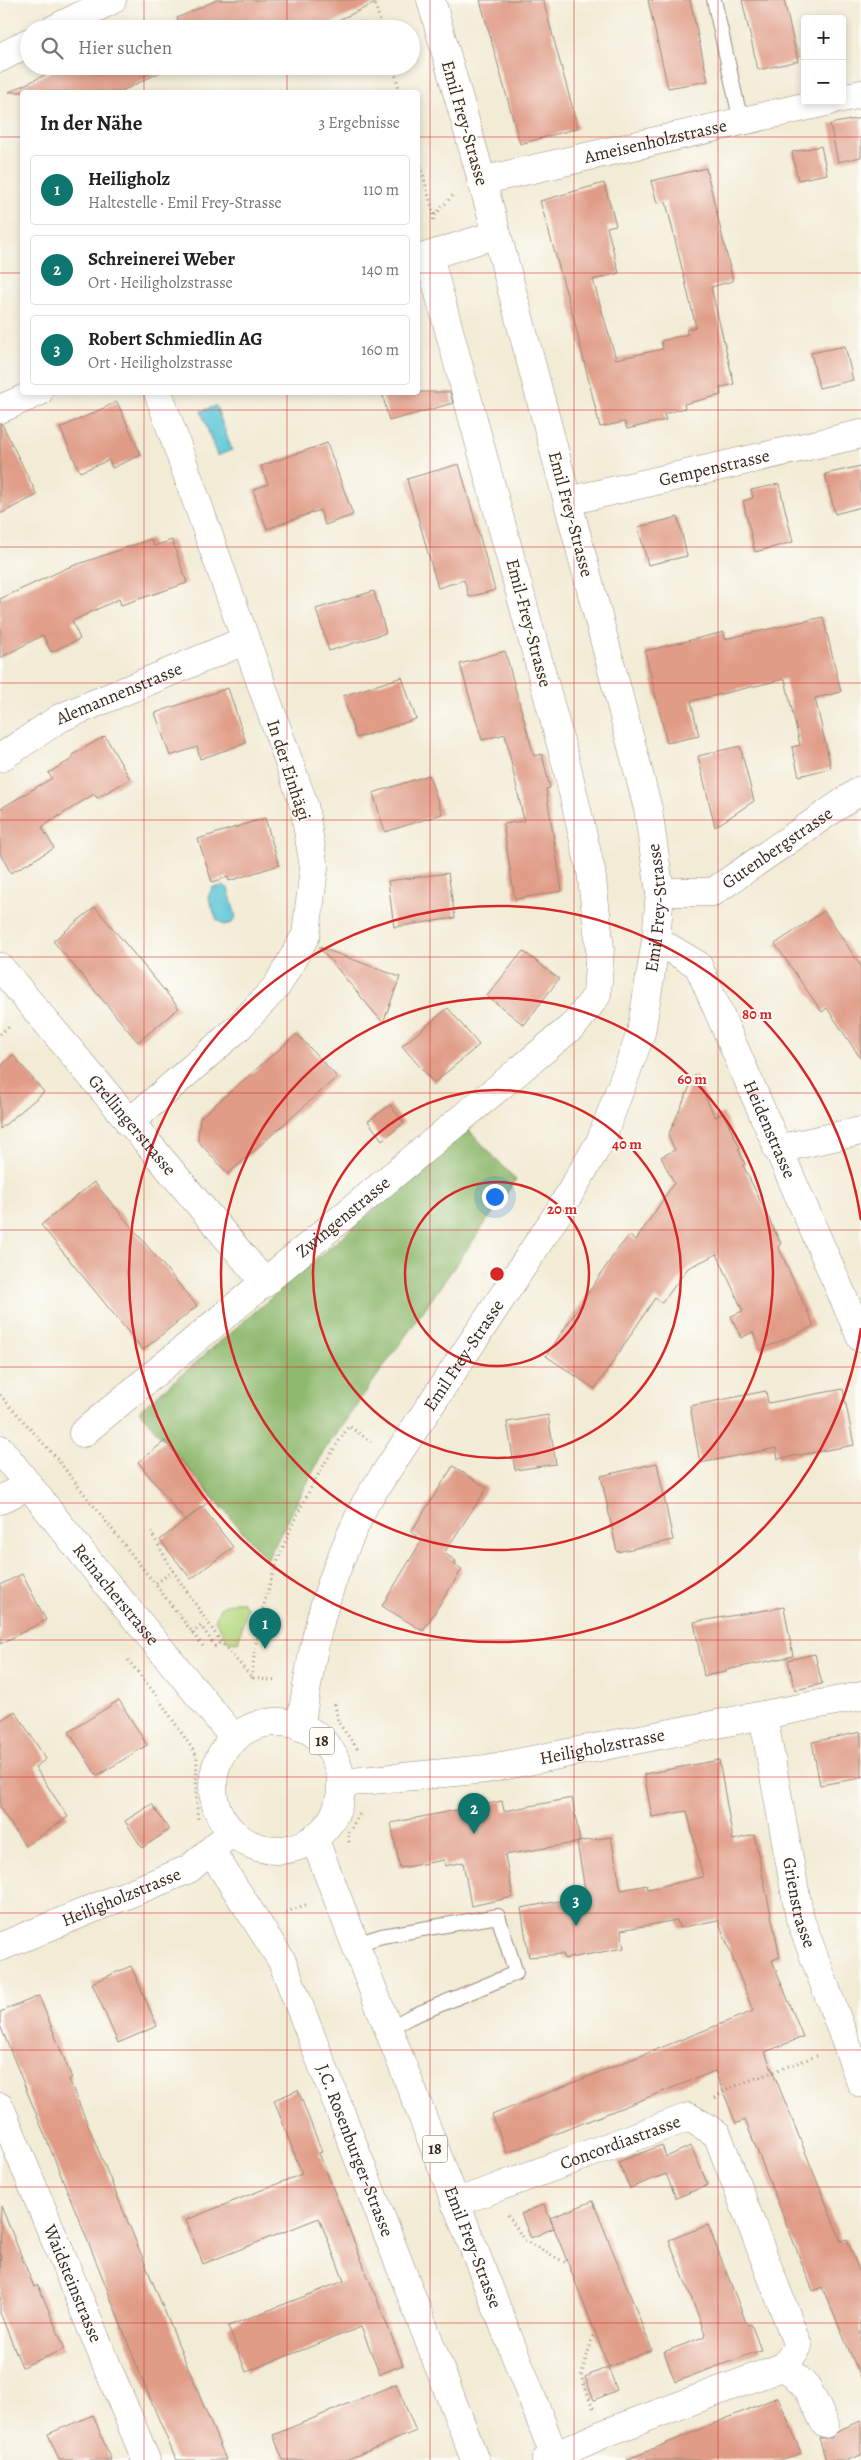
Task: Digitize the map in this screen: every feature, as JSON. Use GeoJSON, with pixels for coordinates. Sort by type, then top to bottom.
{"type":"FeatureCollection","features":[{"type":"Feature","properties":{"kind":"street"},"geometry":{"type":"LineString","coordinates":[[64,16],[112,0]]}},
{"type":"Feature","properties":{"kind":"street","name":"Emil Frey-Strasse"},"geometry":{"type":"LineString","coordinates":[[300,1727],[317,1633],[328,1592],[346,1544],[366,1502],[560,1210],[601,1140],[641,1034],[656,940],[660,892],[648,809],[497,234],[431,0]]}},
{"type":"Feature","properties":{"kind":"street"},"geometry":{"type":"LineString","coordinates":[[0,58],[20,47]]}},
{"type":"Feature","properties":{"kind":"street"},"geometry":{"type":"LineString","coordinates":[[846,97],[861,94]]}},
{"type":"Feature","properties":{"kind":"street","name":"Ameisenholzstrasse"},"geometry":{"type":"LineString","coordinates":[[481,181],[813,105]]}},
{"type":"Feature","properties":{"kind":"street"},"geometry":{"type":"LineString","coordinates":[[423,257],[497,234]]}},
{"type":"Feature","properties":{"kind":"street","name":"Emil-Frey-Strasse"},"geometry":{"type":"LineString","coordinates":[[423,257],[568,767],[592,881],[600,948],[597,995]]}},
{"type":"Feature","properties":{"kind":"street"},"geometry":{"type":"LineString","coordinates":[[0,409],[32,395]]}},
{"type":"Feature","properties":{"kind":"street","name":"In der Einhägi"},"geometry":{"type":"LineString","coordinates":[[129,1123],[238,1028],[277,986],[306,935],[314,868],[304,805],[244,641],[159,395]]}},
{"type":"Feature","properties":{"kind":"street","name":"Gempenstrasse"},"geometry":{"type":"LineString","coordinates":[[568,501],[861,434]]}},
{"type":"Feature","properties":{"kind":"street","name":"Alemannenstrasse"},"geometry":{"type":"LineString","coordinates":[[0,758],[60,718],[244,641]]}},
{"type":"Feature","properties":{"kind":"street","name":"Gutenbergstrasse"},"geometry":{"type":"LineString","coordinates":[[660,892],[713,892],[861,790]]}},
{"type":"Feature","properties":{"kind":"street","name":"Heidenstrasse"},"geometry":{"type":"LineString","coordinates":[[656,940],[698,965],[861,1338]]}},
{"type":"Feature","properties":{"kind":"street","name":"Grellingerstrasse"},"geometry":{"type":"LineString","coordinates":[[0,968],[265,1283]]}},
{"type":"Feature","properties":{"kind":"street","name":"Zwingenstrasse"},"geometry":{"type":"LineString","coordinates":[[83,1434],[575,1024],[597,995]]}},
{"type":"Feature","properties":{"kind":"street"},"geometry":{"type":"LineString","coordinates":[[777,1149],[861,1131]]}},
{"type":"Feature","properties":{"kind":"street","name":"Reinacherstrasse"},"geometry":{"type":"LineString","coordinates":[[0,1449],[102,1578],[235,1739]]}},
{"type":"Feature","properties":{"kind":"street"},"geometry":{"type":"LineString","coordinates":[[0,1500],[29,1485]]}},
{"type":"Feature","properties":{"kind":"street","name":"Heiligholzstrasse"},"geometry":{"type":"LineString","coordinates":[[341,1783],[486,1768],[861,1696]]}},
{"type":"Feature","properties":{"kind":"street","name":"Grienstrasse"},"geometry":{"type":"LineString","coordinates":[[763,1715],[800,1919],[845,2045],[861,2083]]}},
{"type":"Feature","properties":{"kind":"street","name":"18"},"geometry":{"type":"LineString","coordinates":[[281,1722],[300,1727],[318,1737],[326,1745],[336,1762],[341,1783],[339,1801],[332,1818],[314,1838],[292,1848],[270,1850],[249,1844],[232,1832],[216,1805],[213,1785],[217,1764],[235,1739],[246,1731],[264,1724],[281,1722]]}},
{"type":"Feature","properties":{"kind":"street","name":"Heiligholzstrasse"},"geometry":{"type":"LineString","coordinates":[[0,1947],[189,1869],[212,1852],[232,1832]]}},
{"type":"Feature","properties":{"kind":"street","name":"Emil Frey-Strasse"},"geometry":{"type":"LineString","coordinates":[[314,1838],[552,2459]]}},
{"type":"Feature","properties":{"kind":"street","name":"J.C. Rosenburger-Strasse"},"geometry":{"type":"LineString","coordinates":[[212,1852],[282,1961],[475,2460]]}},
{"type":"Feature","properties":{"kind":"street","name":"Waidsteinstrasse"},"geometry":{"type":"LineString","coordinates":[[0,2107],[146,2460]]}},
{"type":"Feature","properties":{"kind":"street","name":"Concordiastrasse"},"geometry":{"type":"LineString","coordinates":[[455,2203],[689,2117],[717,2134],[798,2346],[785,2366]]}},
{"type":"Feature","properties":{"kind":"street"},"geometry":{"type":"LineString","coordinates":[[552,2459],[603,2434],[785,2366],[808,2389],[824,2424]]}},
{"type":"Feature","properties":{"kind":"lane"},"geometry":{"type":"LineString","coordinates":[[714,0],[741,122]]}},
{"type":"Feature","properties":{"kind":"lane"},"geometry":{"type":"LineString","coordinates":[[356,1944],[382,1936],[498,1916],[516,1973],[410,2017],[388,2029]]}},
{"type":"Feature","properties":{"kind":"path"},"geometry":{"type":"LineString","coordinates":[[374,0],[380,20]]}},
{"type":"Feature","properties":{"kind":"path"},"geometry":{"type":"LineString","coordinates":[[395,75],[399,90]]}},
{"type":"Feature","properties":{"kind":"path"},"geometry":{"type":"LineString","coordinates":[[420,164],[434,216],[423,257]]}},
{"type":"Feature","properties":{"kind":"path"},"geometry":{"type":"LineString","coordinates":[[0,1395],[53,1454],[155,1584]]}},
{"type":"Feature","properties":{"kind":"path"},"geometry":{"type":"LineString","coordinates":[[252,1678],[267,1592],[286,1541],[311,1486],[348,1426],[377,1446]]}},
{"type":"Feature","properties":{"kind":"path"},"geometry":{"type":"LineString","coordinates":[[151,1532],[173,1571]]}},
{"type":"Feature","properties":{"kind":"path"},"geometry":{"type":"LineString","coordinates":[[192,1633],[201,1626],[215,1646],[221,1642]]}},
{"type":"Feature","properties":{"kind":"path"},"geometry":{"type":"LineString","coordinates":[[125,1656],[156,1695],[197,1756],[196,1792],[199,1826]]}},
{"type":"Feature","properties":{"kind":"path"},"geometry":{"type":"LineString","coordinates":[[689,2117],[727,2090],[845,2045]]}},
{"type":"Feature","properties":{"kind":"path"},"geometry":{"type":"LineString","coordinates":[[492,2190],[524,2240],[566,2263]]}},
{"type":"Feature","properties":{"kind":"path"},"geometry":{"type":"LineString","coordinates":[[593,2336],[581,2376],[603,2434]]}},
{"type":"Feature","properties":{"kind":"green space"},"geometry":{"type":"Polygon","coordinates":[[[468,1129],[516,1180],[324,1451],[267,1560],[139,1411],[468,1129]]]}},
{"type":"Feature","properties":{"kind":"green space"},"geometry":{"type":"Polygon","coordinates":[[[235,1602],[243,1602],[247,1607],[238,1642],[228,1641],[215,1620],[220,1607],[235,1602]]]}},
{"type":"Feature","properties":{"kind":"water"},"geometry":{"type":"Polygon","coordinates":[[[216,406],[232,450],[217,456],[201,411],[216,406]]]}},
{"type":"Feature","properties":{"kind":"water"},"geometry":{"type":"Polygon","coordinates":[[[223,886],[228,888],[236,917],[232,923],[224,925],[217,920],[208,897],[212,888],[223,886]]]}},
{"type":"Feature","properties":{"kind":"building"},"geometry":{"type":"Polygon","coordinates":[[[217,0],[382,0],[339,20],[178,20],[177,18],[217,0]]]}},
{"type":"Feature","properties":{"kind":"building"},"geometry":{"type":"Polygon","coordinates":[[[480,0],[543,0],[578,128],[520,144],[480,0]]]}},
{"type":"Feature","properties":{"kind":"building"},"geometry":{"type":"Polygon","coordinates":[[[648,0],[690,0],[708,81],[668,88],[648,0]]]}},
{"type":"Feature","properties":{"kind":"building"},"geometry":{"type":"Polygon","coordinates":[[[742,0],[784,0],[798,61],[758,70],[742,0]]]}},
{"type":"Feature","properties":{"kind":"building"},"geometry":{"type":"Polygon","coordinates":[[[45,75],[155,75],[124,90],[20,90],[20,92],[9,92],[45,75]]]}},
{"type":"Feature","properties":{"kind":"building"},"geometry":{"type":"Polygon","coordinates":[[[861,118],[861,157],[838,162],[830,124],[861,118]]]}},
{"type":"Feature","properties":{"kind":"building"},"geometry":{"type":"Polygon","coordinates":[[[821,146],[827,174],[798,180],[792,152],[821,146]]]}},
{"type":"Feature","properties":{"kind":"building"},"geometry":{"type":"Polygon","coordinates":[[[706,168],[733,281],[711,287],[734,384],[720,388],[721,395],[684,404],[685,408],[664,414],[666,420],[627,429],[625,422],[600,427],[573,316],[540,201],[604,183],[616,225],[607,227],[619,273],[593,280],[616,359],[663,349],[661,341],[688,334],[686,330],[696,327],[666,202],[657,203],[651,181],[706,168]]]}},
{"type":"Feature","properties":{"kind":"building"},"geometry":{"type":"Polygon","coordinates":[[[845,346],[853,380],[819,388],[811,353],[845,346]]]}},
{"type":"Feature","properties":{"kind":"building"},"geometry":{"type":"Polygon","coordinates":[[[420,392],[450,392],[453,403],[389,421],[383,395],[420,395],[420,392]]]}},
{"type":"Feature","properties":{"kind":"building"},"geometry":{"type":"Polygon","coordinates":[[[117,402],[141,455],[112,468],[109,460],[80,472],[60,428],[117,402]]]}},
{"type":"Feature","properties":{"kind":"building"},"geometry":{"type":"Polygon","coordinates":[[[0,424],[2,424],[37,495],[0,514],[0,424]]]}},
{"type":"Feature","properties":{"kind":"building"},"geometry":{"type":"Polygon","coordinates":[[[327,443],[353,515],[325,525],[320,510],[267,529],[253,490],[268,484],[261,466],[327,443]]]}},
{"type":"Feature","properties":{"kind":"building"},"geometry":{"type":"Polygon","coordinates":[[[459,464],[495,590],[469,597],[464,580],[438,588],[407,479],[459,464]]]}},
{"type":"Feature","properties":{"kind":"building"},"geometry":{"type":"Polygon","coordinates":[[[861,466],[861,507],[835,514],[825,474],[861,466]]]}},
{"type":"Feature","properties":{"kind":"building"},"geometry":{"type":"Polygon","coordinates":[[[779,484],[793,542],[755,552],[743,501],[753,498],[751,490],[779,484]]]}},
{"type":"Feature","properties":{"kind":"building"},"geometry":{"type":"Polygon","coordinates":[[[678,517],[687,556],[648,565],[638,527],[678,517]]]}},
{"type":"Feature","properties":{"kind":"building"},"geometry":{"type":"Polygon","coordinates":[[[151,539],[154,546],[172,540],[187,583],[121,605],[119,599],[72,621],[80,639],[51,652],[43,635],[0,658],[0,599],[67,568],[151,539]]]}},
{"type":"Feature","properties":{"kind":"building"},"geometry":{"type":"Polygon","coordinates":[[[374,591],[386,633],[329,651],[316,609],[374,591]]]}},
{"type":"Feature","properties":{"kind":"building"},"geometry":{"type":"Polygon","coordinates":[[[823,617],[841,692],[815,698],[831,768],[799,776],[792,747],[800,745],[785,679],[691,701],[699,736],[667,743],[645,651],[724,632],[725,639],[823,617]]]}},
{"type":"Feature","properties":{"kind":"building"},"geometry":{"type":"Polygon","coordinates":[[[505,651],[534,756],[542,754],[550,788],[546,789],[562,891],[515,899],[503,824],[524,821],[505,734],[482,740],[460,664],[505,651]]]}},
{"type":"Feature","properties":{"kind":"building"},"geometry":{"type":"Polygon","coordinates":[[[402,677],[416,719],[356,738],[343,696],[402,677]]]}},
{"type":"Feature","properties":{"kind":"building"},"geometry":{"type":"Polygon","coordinates":[[[228,688],[246,743],[200,759],[197,747],[170,756],[155,713],[228,688]]]}},
{"type":"Feature","properties":{"kind":"building"},"geometry":{"type":"Polygon","coordinates":[[[105,736],[130,779],[97,798],[94,794],[42,827],[54,848],[11,873],[0,854],[0,809],[52,778],[48,773],[74,758],[72,755],[105,736]]]}},
{"type":"Feature","properties":{"kind":"building"},"geometry":{"type":"Polygon","coordinates":[[[740,746],[754,801],[715,827],[698,756],[740,746]]]}},
{"type":"Feature","properties":{"kind":"building"},"geometry":{"type":"Polygon","coordinates":[[[429,775],[442,814],[385,832],[373,793],[429,775]]]}},
{"type":"Feature","properties":{"kind":"building"},"geometry":{"type":"Polygon","coordinates":[[[265,818],[279,865],[229,881],[228,877],[212,882],[198,839],[265,818]]]}},
{"type":"Feature","properties":{"kind":"building"},"geometry":{"type":"Polygon","coordinates":[[[448,873],[455,918],[394,927],[388,881],[448,873]]]}},
{"type":"Feature","properties":{"kind":"building"},"geometry":{"type":"Polygon","coordinates":[[[95,907],[179,1008],[138,1042],[53,941],[95,907]]]}},
{"type":"Feature","properties":{"kind":"building"},"geometry":{"type":"Polygon","coordinates":[[[824,911],[861,966],[861,1059],[827,1008],[822,1012],[775,944],[824,911]]]}},
{"type":"Feature","properties":{"kind":"building"},"geometry":{"type":"Polygon","coordinates":[[[319,947],[400,977],[383,1023],[319,947]]]}},
{"type":"Feature","properties":{"kind":"building"},"geometry":{"type":"Polygon","coordinates":[[[523,951],[559,979],[524,1025],[487,996],[523,951]]]}},
{"type":"Feature","properties":{"kind":"building"},"geometry":{"type":"Polygon","coordinates":[[[448,1008],[479,1045],[434,1083],[402,1046],[448,1008]]]}},
{"type":"Feature","properties":{"kind":"building"},"geometry":{"type":"Polygon","coordinates":[[[297,1034],[337,1077],[228,1174],[198,1141],[200,1118],[297,1034]]]}},
{"type":"Feature","properties":{"kind":"building"},"geometry":{"type":"Polygon","coordinates":[[[13,1055],[44,1092],[0,1129],[0,1067],[13,1055]]]}},
{"type":"Feature","properties":{"kind":"building"},"geometry":{"type":"Polygon","coordinates":[[[695,1075],[715,1117],[723,1113],[740,1148],[738,1149],[745,1164],[743,1165],[781,1244],[778,1246],[814,1326],[760,1350],[753,1332],[741,1338],[731,1316],[743,1311],[717,1254],[688,1268],[662,1303],[655,1298],[595,1389],[546,1356],[617,1250],[629,1236],[636,1240],[674,1183],[661,1157],[675,1150],[668,1136],[695,1075]]]}},
{"type":"Feature","properties":{"kind":"building"},"geometry":{"type":"Polygon","coordinates":[[[390,1105],[404,1123],[382,1140],[368,1121],[390,1105]]]}},
{"type":"Feature","properties":{"kind":"building"},"geometry":{"type":"Polygon","coordinates":[[[94,1182],[197,1306],[143,1350],[41,1225],[94,1182]]]}},
{"type":"Feature","properties":{"kind":"building"},"geometry":{"type":"Polygon","coordinates":[[[843,1389],[854,1445],[778,1459],[776,1448],[700,1463],[690,1406],[766,1391],[768,1403],[843,1389]]]}},
{"type":"Feature","properties":{"kind":"building"},"geometry":{"type":"Polygon","coordinates":[[[548,1415],[556,1464],[515,1470],[507,1422],[548,1415]]]}},
{"type":"Feature","properties":{"kind":"building"},"geometry":{"type":"Polygon","coordinates":[[[165,1441],[212,1499],[185,1521],[138,1462],[165,1441]]]}},
{"type":"Feature","properties":{"kind":"building"},"geometry":{"type":"Polygon","coordinates":[[[657,1463],[673,1540],[617,1552],[601,1476],[657,1463]]]}},
{"type":"Feature","properties":{"kind":"building"},"geometry":{"type":"Polygon","coordinates":[[[453,1466],[487,1488],[444,1553],[456,1561],[454,1564],[462,1569],[423,1631],[382,1606],[422,1540],[411,1532],[453,1466]]]}},
{"type":"Feature","properties":{"kind":"building"},"geometry":{"type":"Polygon","coordinates":[[[202,1507],[233,1547],[191,1579],[160,1540],[202,1507]]]}},
{"type":"Feature","properties":{"kind":"building"},"geometry":{"type":"Polygon","coordinates":[[[22,1574],[46,1620],[0,1644],[0,1585],[22,1574]]]}},
{"type":"Feature","properties":{"kind":"building"},"geometry":{"type":"Polygon","coordinates":[[[784,1607],[793,1656],[704,1676],[694,1622],[784,1607]]]}},
{"type":"Feature","properties":{"kind":"building"},"geometry":{"type":"Polygon","coordinates":[[[815,1654],[822,1684],[795,1690],[788,1660],[815,1654]]]}},
{"type":"Feature","properties":{"kind":"building"},"geometry":{"type":"Polygon","coordinates":[[[119,1700],[147,1745],[97,1776],[69,1732],[119,1700]]]}},
{"type":"Feature","properties":{"kind":"building"},"geometry":{"type":"Polygon","coordinates":[[[15,1711],[46,1759],[35,1767],[68,1817],[25,1846],[0,1808],[0,1721],[15,1711]]]}},
{"type":"Feature","properties":{"kind":"building"},"geometry":{"type":"Polygon","coordinates":[[[861,1732],[861,1778],[820,1785],[812,1742],[861,1732]]]}},
{"type":"Feature","properties":{"kind":"building"},"geometry":{"type":"Polygon","coordinates":[[[719,1760],[733,1840],[754,1835],[780,1957],[772,1960],[803,2037],[765,2052],[841,2241],[847,2239],[861,2276],[861,2378],[822,2287],[813,2291],[745,2120],[736,2124],[715,2071],[507,2153],[492,2115],[753,2011],[718,1920],[679,1928],[677,1920],[621,1930],[624,1948],[564,1959],[563,1954],[529,1957],[521,1908],[586,1896],[577,1842],[611,1837],[621,1890],[647,1885],[648,1889],[703,1877],[687,1811],[652,1817],[644,1774],[719,1760]]]}},
{"type":"Feature","properties":{"kind":"building"},"geometry":{"type":"Polygon","coordinates":[[[572,1798],[580,1842],[505,1855],[513,1897],[471,1906],[463,1862],[445,1866],[444,1860],[400,1868],[391,1823],[502,1801],[504,1811],[572,1798]]]}},
{"type":"Feature","properties":{"kind":"building"},"geometry":{"type":"Polygon","coordinates":[[[152,1804],[169,1830],[142,1848],[125,1821],[152,1804]]]}},
{"type":"Feature","properties":{"kind":"building"},"geometry":{"type":"Polygon","coordinates":[[[131,1966],[157,2026],[118,2043],[92,1983],[131,1966]]]}},
{"type":"Feature","properties":{"kind":"building"},"geometry":{"type":"Polygon","coordinates":[[[39,1996],[72,2078],[69,2079],[226,2460],[176,2460],[144,2384],[0,2025],[0,2012],[39,1996]]]}},
{"type":"Feature","properties":{"kind":"building"},"geometry":{"type":"Polygon","coordinates":[[[298,2090],[322,2152],[319,2153],[403,2365],[380,2374],[361,2327],[246,2372],[228,2326],[344,2281],[319,2218],[203,2264],[186,2220],[302,2174],[274,2100],[298,2090]]]}},
{"type":"Feature","properties":{"kind":"building"},"geometry":{"type":"Polygon","coordinates":[[[662,2145],[666,2157],[691,2146],[708,2185],[676,2198],[666,2174],[630,2188],[618,2162],[662,2145]]]}},
{"type":"Feature","properties":{"kind":"building"},"geometry":{"type":"Polygon","coordinates":[[[593,2201],[652,2350],[609,2367],[550,2218],[593,2201]]]}},
{"type":"Feature","properties":{"kind":"building"},"geometry":{"type":"Polygon","coordinates":[[[544,2204],[554,2228],[531,2238],[521,2214],[544,2204]]]}},
{"type":"Feature","properties":{"kind":"building"},"geometry":{"type":"Polygon","coordinates":[[[1,2206],[34,2287],[38,2285],[65,2349],[22,2367],[0,2313],[1,2206]]]}},
{"type":"Feature","properties":{"kind":"building"},"geometry":{"type":"Polygon","coordinates":[[[708,2225],[747,2325],[751,2324],[761,2350],[675,2382],[664,2352],[706,2336],[669,2240],[708,2225]]]}},
{"type":"Feature","properties":{"kind":"building"},"geometry":{"type":"Polygon","coordinates":[[[608,2367],[617,2390],[594,2400],[585,2377],[608,2367]]]}},
{"type":"Feature","properties":{"kind":"building"},"geometry":{"type":"Polygon","coordinates":[[[396,2384],[416,2431],[346,2460],[283,2460],[273,2435],[396,2384]]]}},
{"type":"Feature","properties":{"kind":"building"},"geometry":{"type":"Polygon","coordinates":[[[778,2397],[801,2453],[784,2460],[626,2460],[778,2397]]]}},
{"type":"Feature","properties":{"kind":"building"},"geometry":{"type":"Polygon","coordinates":[[[93,2415],[111,2460],[59,2460],[48,2434],[93,2415]]]}},
{"type":"Feature","properties":{"kind":"building"},"geometry":{"type":"Polygon","coordinates":[[[861,2421],[861,2455],[848,2460],[826,2460],[819,2438],[831,2438],[839,2430],[861,2421]]]}},
{"type":"Feature","properties":{"kind":"place","name":"Heiligholz"},"geometry":{"type":"Point","coordinates":[265,1649]}},
{"type":"Feature","properties":{"kind":"place","name":"Schreinerei Weber"},"geometry":{"type":"Point","coordinates":[474,1834]}},
{"type":"Feature","properties":{"kind":"place","name":"Robert Schmiedlin AG"},"geometry":{"type":"Point","coordinates":[576,1926]}}]}
